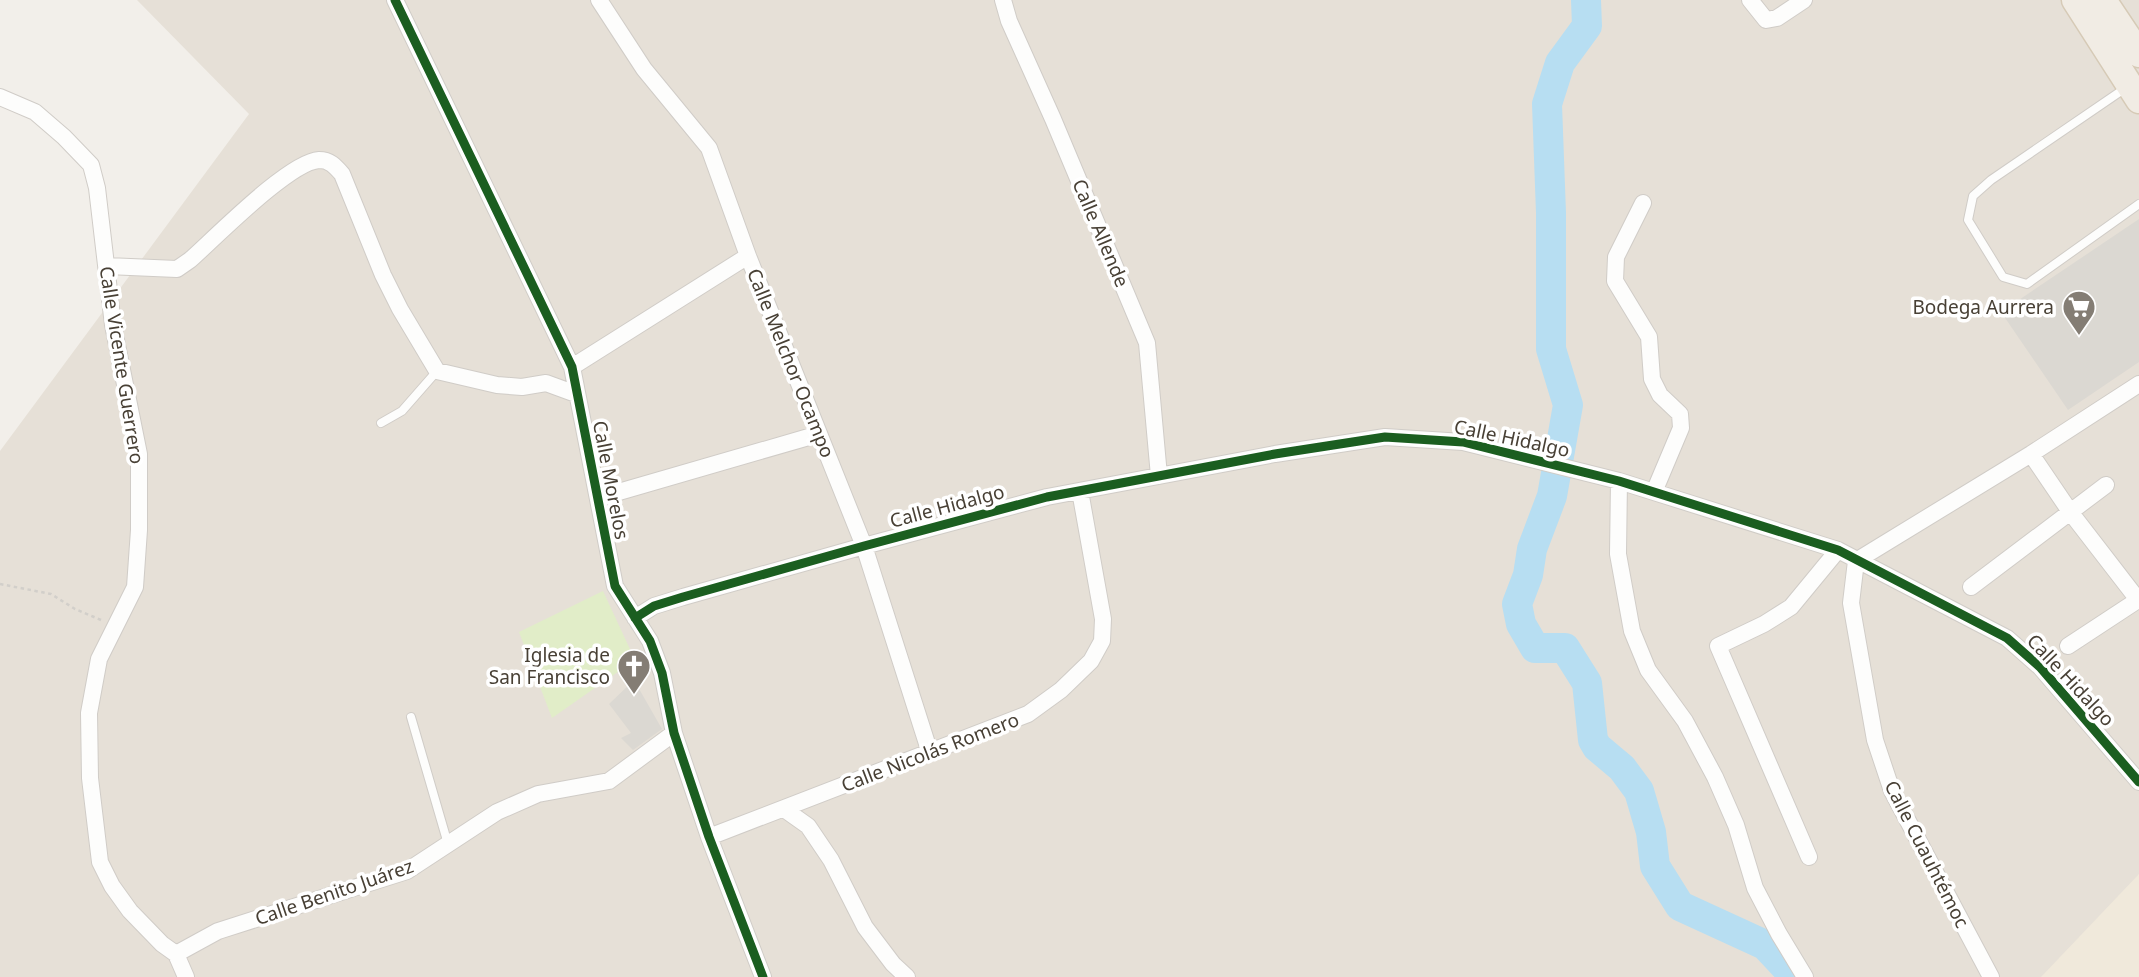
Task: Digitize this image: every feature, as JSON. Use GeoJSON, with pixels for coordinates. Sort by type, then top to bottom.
{"type":"FeatureCollection","features":[{"type":"Feature","properties":{"kind":"main road"},"geometry":{"type":"LineString","coordinates":[[2076,0],[2134,93]]}},
{"type":"Feature","properties":{"kind":"main road"},"geometry":{"type":"LineString","coordinates":[[2103,0],[2139,54]]}},
{"type":"Feature","properties":{"kind":"street","name":"Calle Morelos"},"geometry":{"type":"LineString","coordinates":[[395,0],[572,367],[615,586],[650,641],[662,673],[674,733],[709,836],[764,977]]}},
{"type":"Feature","properties":{"kind":"street","name":"Calle Melchor Ocampo"},"geometry":{"type":"LineString","coordinates":[[599,0],[644,69],[709,148],[748,256],[864,546],[930,753]]}},
{"type":"Feature","properties":{"kind":"street","name":"Calle Allende"},"geometry":{"type":"LineString","coordinates":[[1003,0],[1147,343],[1159,477]]}},
{"type":"Feature","properties":{"kind":"street"},"geometry":{"type":"LineString","coordinates":[[1750,0],[1766,20],[1777,18],[1804,0]]}},
{"type":"Feature","properties":{"kind":"street","name":"Calle Vicente Guerrero"},"geometry":{"type":"LineString","coordinates":[[0,97],[35,112],[65,137],[91,165],[97,188],[113,325],[139,454],[139,530],[135,586],[99,659],[89,713],[90,778],[100,862],[112,886],[130,911],[162,944],[176,954],[186,977]]}},
{"type":"Feature","properties":{"kind":"street"},"geometry":{"type":"LineString","coordinates":[[107,267],[177,269],[281,179],[303,165],[318,160],[331,162],[342,174],[383,275],[400,309],[437,371],[497,385],[522,387],[546,383],[576,394]]}},
{"type":"Feature","properties":{"kind":"street"},"geometry":{"type":"LineString","coordinates":[[1643,203],[1616,257],[1615,281],[1649,337],[1652,379],[1660,395],[1680,414],[1681,428],[1654,492]]}},
{"type":"Feature","properties":{"kind":"street"},"geometry":{"type":"LineString","coordinates":[[572,367],[748,256]]}},
{"type":"Feature","properties":{"kind":"street"},"geometry":{"type":"LineString","coordinates":[[1856,561],[2139,384]]}},
{"type":"Feature","properties":{"kind":"street"},"geometry":{"type":"LineString","coordinates":[[598,498],[819,433]]}},
{"type":"Feature","properties":{"kind":"street","name":"Calle Hidalgo"},"geometry":{"type":"LineString","coordinates":[[635,618],[654,606],[864,546],[1047,498],[1275,454],[1385,437],[1463,442],[1616,480],[1838,550],[2007,638],[2040,667],[2139,782]]}},
{"type":"Feature","properties":{"kind":"street"},"geometry":{"type":"LineString","coordinates":[[2031,454],[2071,513],[2139,601],[2068,646]]}},
{"type":"Feature","properties":{"kind":"street"},"geometry":{"type":"LineString","coordinates":[[1616,480],[1618,554],[1632,631],[1648,670],[1685,721],[1715,777],[1736,825],[1755,888],[1805,977]]}},
{"type":"Feature","properties":{"kind":"street"},"geometry":{"type":"LineString","coordinates":[[1971,587],[2106,485]]}},
{"type":"Feature","properties":{"kind":"street","name":"Calle Nicolás Romero"},"geometry":{"type":"LineString","coordinates":[[709,836],[1028,714],[1061,690],[1091,662],[1102,641],[1104,619],[1080,491]]}},
{"type":"Feature","properties":{"kind":"street"},"geometry":{"type":"LineString","coordinates":[[1809,857],[1718,646],[1764,624],[1791,607],[1838,550]]}},
{"type":"Feature","properties":{"kind":"street","name":"Calle Cuauhtémoc"},"geometry":{"type":"LineString","coordinates":[[1856,561],[1851,603],[1875,740],[1892,791],[1991,977]]}},
{"type":"Feature","properties":{"kind":"street","name":"Calle Benito Juárez"},"geometry":{"type":"LineString","coordinates":[[176,954],[218,932],[407,870],[497,813],[538,794],[610,781],[674,733]]}},
{"type":"Feature","properties":{"kind":"street"},"geometry":{"type":"LineString","coordinates":[[784,809],[808,826],[831,860],[864,927],[907,977]]}},
{"type":"Feature","properties":{"kind":"lane"},"geometry":{"type":"LineString","coordinates":[[2134,93],[1991,180],[1973,196],[1968,220],[2003,276],[2026,284],[2139,204]]}},
{"type":"Feature","properties":{"kind":"lane"},"geometry":{"type":"LineString","coordinates":[[381,423],[402,411],[437,371]]}},
{"type":"Feature","properties":{"kind":"lane"},"geometry":{"type":"LineString","coordinates":[[411,717],[448,844]]}},
{"type":"Feature","properties":{"kind":"path"},"geometry":{"type":"LineString","coordinates":[[0,584],[51,594],[75,610],[114,625]]}},
{"type":"Feature","properties":{"kind":"shaded area"},"geometry":{"type":"Polygon","coordinates":[[[137,0],[2139,0],[2139,977],[0,977],[0,451],[249,114],[137,0]]]}},
{"type":"Feature","properties":{"kind":"shaded area"},"geometry":{"type":"Polygon","coordinates":[[[2139,874],[2139,977],[2041,977],[2139,874]]]}},
{"type":"Feature","properties":{"kind":"green space"},"geometry":{"type":"Polygon","coordinates":[[[603,591],[635,660],[552,718],[519,632],[603,591]]]}},
{"type":"Feature","properties":{"kind":"building","name":"Bodega Aurrera"},"geometry":{"type":"Polygon","coordinates":[[[2139,219],[2139,362],[2068,410],[2001,312],[2139,219]]]}},
{"type":"Feature","properties":{"kind":"building"},"geometry":{"type":"Polygon","coordinates":[[[634,680],[662,729],[633,750],[621,738],[631,733],[609,704],[634,680]]]}},
{"type":"Feature","properties":{"kind":"waterway"},"geometry":{"type":"LineString","coordinates":[[1586,0],[1587,26],[1560,63],[1547,104],[1551,213],[1551,349],[1568,405],[1552,496],[1532,549],[1528,575],[1517,604],[1521,624],[1535,648],[1565,648],[1587,683],[1593,740],[1597,747],[1622,768],[1639,791],[1651,832],[1655,866],[1680,906],[1765,945],[1795,977]]}},
{"type":"Feature","properties":{"kind":"cycle path"},"geometry":{"type":"LineString","coordinates":[[395,0],[572,367],[615,586],[650,641],[662,673],[674,733],[709,837],[763,977]]}},
{"type":"Feature","properties":{"kind":"cycle path"},"geometry":{"type":"LineString","coordinates":[[635,618],[654,606],[683,597],[1047,497],[1275,454],[1385,437],[1463,442],[1619,481],[1838,550],[2007,638],[2040,667],[2139,782]]}},
{"type":"Feature","properties":{"kind":"place","name":"Bodega Aurrera"},"geometry":{"type":"Point","coordinates":[2079,337]}},
{"type":"Feature","properties":{"kind":"place","name":"Iglesia de San Francisco"},"geometry":{"type":"Point","coordinates":[634,696]}}]}
